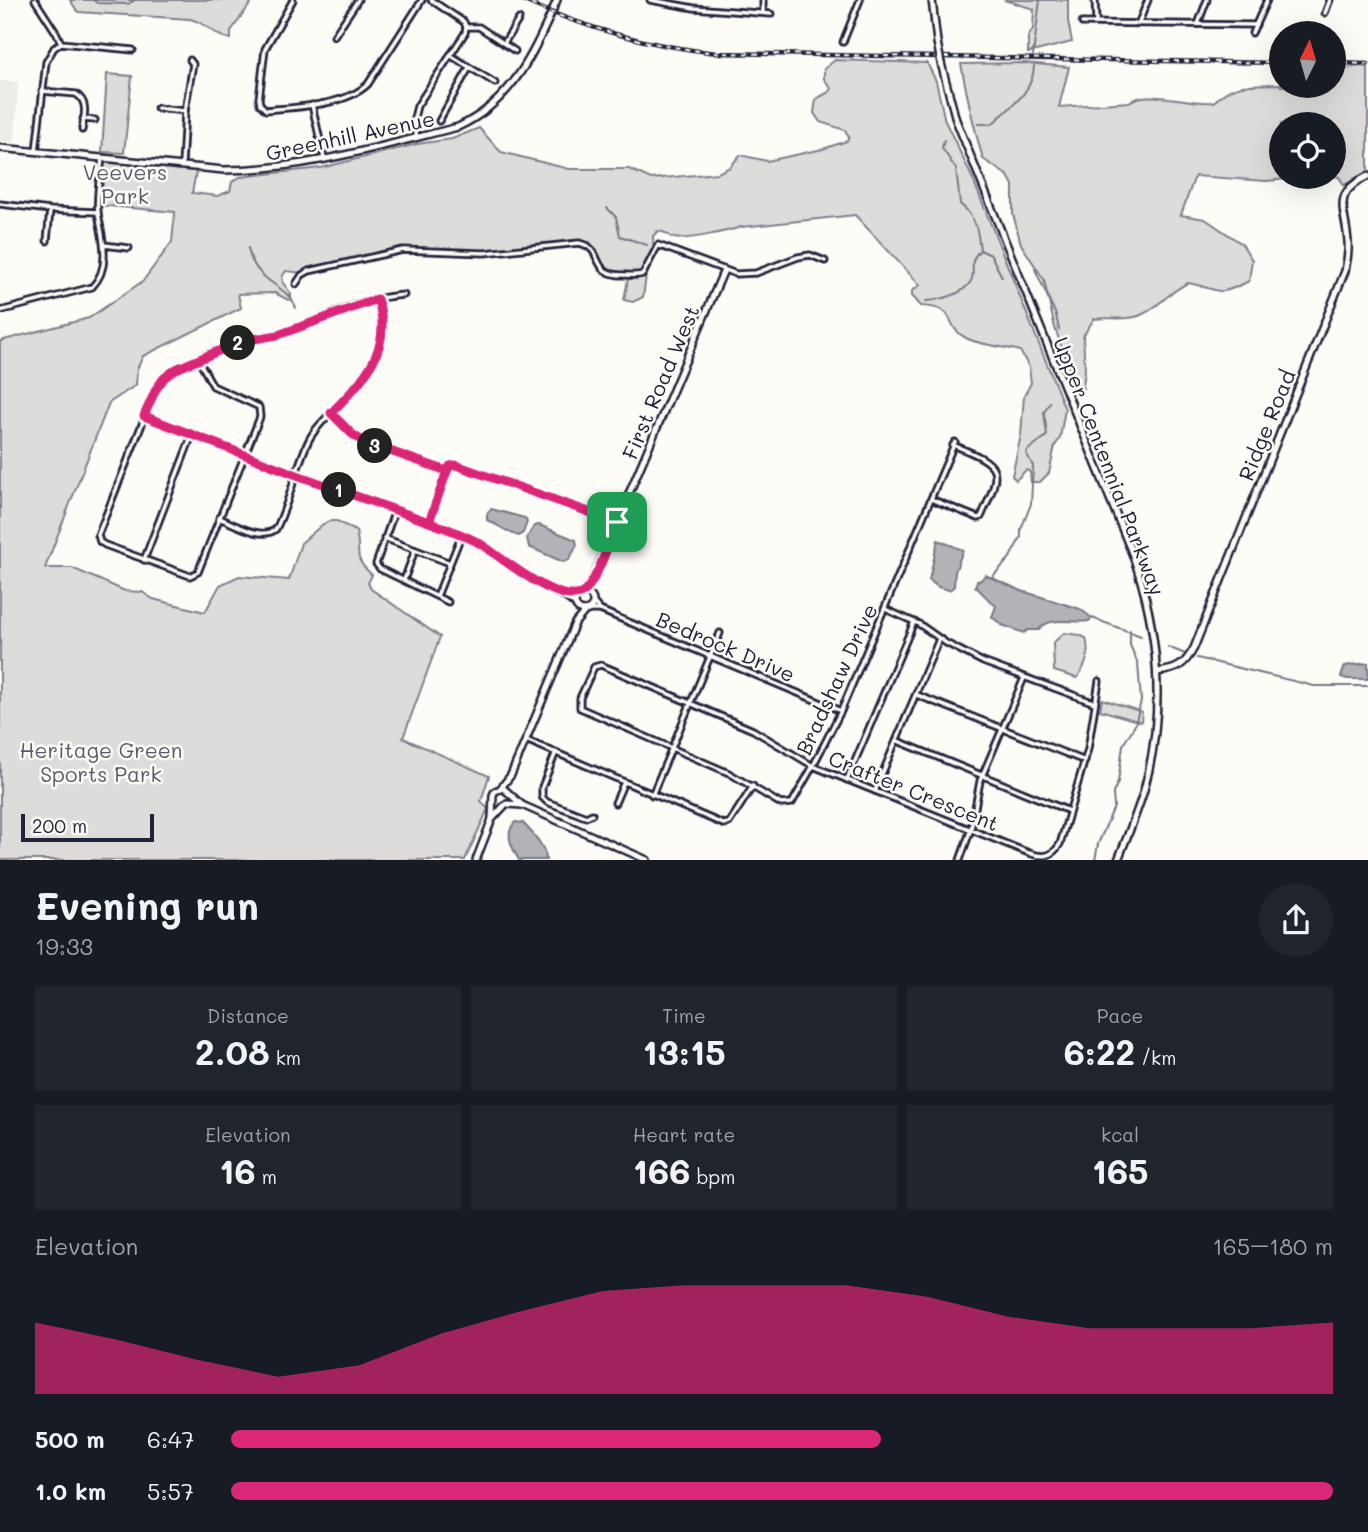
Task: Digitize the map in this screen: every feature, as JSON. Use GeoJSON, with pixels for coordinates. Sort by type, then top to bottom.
{"type":"FeatureCollection","features":[{"type":"Feature","properties":{"kind":"street"},"geometry":{"type":"LineString","coordinates":[[35,0],[61,43]]}},
{"type":"Feature","properties":{"kind":"street"},"geometry":{"type":"LineString","coordinates":[[293,0],[268,39],[265,49],[259,99],[266,110],[312,106],[355,94],[365,87],[422,0]]}},
{"type":"Feature","properties":{"kind":"street"},"geometry":{"type":"LineString","coordinates":[[334,36],[358,0]]}},
{"type":"Feature","properties":{"kind":"street"},"geometry":{"type":"LineString","coordinates":[[417,137],[413,122],[417,106],[465,33],[466,27],[464,22],[431,0]]}},
{"type":"Feature","properties":{"kind":"street","name":"Greenhill Avenue"},"geometry":{"type":"LineString","coordinates":[[0,148],[182,167],[260,170],[324,159],[458,127],[477,118],[494,105],[530,60],[557,0]]}},
{"type":"Feature","properties":{"kind":"street"},"geometry":{"type":"LineString","coordinates":[[650,0],[694,8],[771,13]]}},
{"type":"Feature","properties":{"kind":"street"},"geometry":{"type":"LineString","coordinates":[[763,0],[763,13]]}},
{"type":"Feature","properties":{"kind":"street"},"geometry":{"type":"LineString","coordinates":[[843,42],[860,0]]}},
{"type":"Feature","properties":{"kind":"street","name":"Upper Centennial Parkway"},"geometry":{"type":"LineString","coordinates":[[932,0],[941,63],[956,120],[1132,553],[1148,604],[1157,672],[1156,717],[1147,774],[1118,860]]}},
{"type":"Feature","properties":{"kind":"street"},"geometry":{"type":"LineString","coordinates":[[1095,0],[1096,23]]}},
{"type":"Feature","properties":{"kind":"street"},"geometry":{"type":"LineString","coordinates":[[1139,22],[1148,0]]}},
{"type":"Feature","properties":{"kind":"street"},"geometry":{"type":"LineString","coordinates":[[1198,24],[1208,0]]}},
{"type":"Feature","properties":{"kind":"street"},"geometry":{"type":"LineString","coordinates":[[1252,33],[1266,0]]}},
{"type":"Feature","properties":{"kind":"street"},"geometry":{"type":"LineString","coordinates":[[1325,13],[1330,0]]}},
{"type":"Feature","properties":{"kind":"street"},"geometry":{"type":"LineString","coordinates":[[504,43],[519,19]]}},
{"type":"Feature","properties":{"kind":"street"},"geometry":{"type":"LineString","coordinates":[[1082,23],[1256,25]]}},
{"type":"Feature","properties":{"kind":"street"},"geometry":{"type":"LineString","coordinates":[[466,27],[479,27],[515,51]]}},
{"type":"Feature","properties":{"kind":"street"},"geometry":{"type":"LineString","coordinates":[[36,151],[46,62],[54,48],[61,43],[133,50]]}},
{"type":"Feature","properties":{"kind":"street"},"geometry":{"type":"LineString","coordinates":[[450,55],[495,83]]}},
{"type":"Feature","properties":{"kind":"street"},"geometry":{"type":"LineString","coordinates":[[182,167],[185,111],[193,64],[190,60]]}},
{"type":"Feature","properties":{"kind":"street"},"geometry":{"type":"LineString","coordinates":[[439,121],[469,68]]}},
{"type":"Feature","properties":{"kind":"street"},"geometry":{"type":"LineString","coordinates":[[42,91],[81,96],[85,104],[82,130]]}},
{"type":"Feature","properties":{"kind":"street"},"geometry":{"type":"LineString","coordinates":[[312,106],[324,159]]}},
{"type":"Feature","properties":{"kind":"street"},"geometry":{"type":"LineString","coordinates":[[157,108],[185,111]]}},
{"type":"Feature","properties":{"kind":"street"},"geometry":{"type":"LineString","coordinates":[[83,119],[95,120]]}},
{"type":"Feature","properties":{"kind":"street"},"geometry":{"type":"LineString","coordinates":[[0,311],[92,286],[100,274],[104,245],[98,212],[102,158]]}},
{"type":"Feature","properties":{"kind":"street","name":"Ridge Road"},"geometry":{"type":"LineString","coordinates":[[1157,672],[1177,669],[1195,648],[1345,271],[1348,243],[1343,195],[1350,186],[1368,176]]}},
{"type":"Feature","properties":{"kind":"street"},"geometry":{"type":"LineString","coordinates":[[0,204],[98,212]]}},
{"type":"Feature","properties":{"kind":"street"},"geometry":{"type":"LineString","coordinates":[[47,241],[50,210]]}},
{"type":"Feature","properties":{"kind":"street"},"geometry":{"type":"LineString","coordinates":[[296,284],[302,275],[309,271],[396,251],[488,253],[577,243],[589,246],[602,269],[615,276],[643,274],[658,245],[736,274],[755,273],[810,255],[825,261]]}},
{"type":"Feature","properties":{"kind":"street"},"geometry":{"type":"LineString","coordinates":[[104,245],[129,248]]}},
{"type":"Feature","properties":{"kind":"street","name":"First Road West"},"geometry":{"type":"LineString","coordinates":[[500,789],[511,775],[575,623],[575,599],[591,583],[724,270]]}},
{"type":"Feature","properties":{"kind":"street"},"geometry":{"type":"LineString","coordinates":[[198,359],[213,386],[258,407],[260,417],[195,575],[185,575],[103,544],[98,538],[144,416],[164,378],[176,369],[198,359],[242,341],[278,335],[377,299],[404,295]]}},
{"type":"Feature","properties":{"kind":"street"},"geometry":{"type":"LineString","coordinates":[[219,518],[260,533],[272,533],[278,524],[308,442],[362,381],[377,355],[383,329],[377,299]]}},
{"type":"Feature","properties":{"kind":"street"},"geometry":{"type":"LineString","coordinates":[[331,413],[364,442],[447,471]]}},
{"type":"Feature","properties":{"kind":"street"},"geometry":{"type":"LineString","coordinates":[[144,416],[461,535],[488,548],[542,586],[562,594],[576,606],[587,610]]}},
{"type":"Feature","properties":{"kind":"street"},"geometry":{"type":"LineString","coordinates":[[144,560],[192,435]]}},
{"type":"Feature","properties":{"kind":"street","name":"Bradshaw Drive"},"geometry":{"type":"LineString","coordinates":[[692,702],[601,665],[594,667],[580,698],[580,708],[729,773],[781,804],[792,803],[841,711],[954,444],[984,458],[993,468],[994,487],[981,517],[973,518],[931,499]]}},
{"type":"Feature","properties":{"kind":"street"},"geometry":{"type":"LineString","coordinates":[[429,522],[447,471],[450,466],[461,465],[617,522]]}},
{"type":"Feature","properties":{"kind":"street"},"geometry":{"type":"LineString","coordinates":[[395,510],[376,564],[380,569],[449,602]]}},
{"type":"Feature","properties":{"kind":"street"},"geometry":{"type":"LineString","coordinates":[[437,596],[461,535]]}},
{"type":"Feature","properties":{"kind":"street"},"geometry":{"type":"LineString","coordinates":[[384,538],[450,563]]}},
{"type":"Feature","properties":{"kind":"street"},"geometry":{"type":"LineString","coordinates":[[404,580],[415,550]]}},
{"type":"Feature","properties":{"kind":"street","name":"First Road West"},"geometry":{"type":"LineString","coordinates":[[575,623],[587,610],[592,599],[591,583]]}},
{"type":"Feature","properties":{"kind":"street"},"geometry":{"type":"LineString","coordinates":[[562,594],[581,594],[592,599]]}},
{"type":"Feature","properties":{"kind":"street","name":"Bedrock Drive"},"geometry":{"type":"LineString","coordinates":[[592,599],[600,610]]}},
{"type":"Feature","properties":{"kind":"street"},"geometry":{"type":"LineString","coordinates":[[885,609],[914,622],[968,656],[1096,703]]}},
{"type":"Feature","properties":{"kind":"street","name":"Bedrock Drive"},"geometry":{"type":"LineString","coordinates":[[587,610],[600,610],[841,711]]}},
{"type":"Feature","properties":{"kind":"street"},"geometry":{"type":"LineString","coordinates":[[847,780],[914,622]]}},
{"type":"Feature","properties":{"kind":"street"},"geometry":{"type":"LineString","coordinates":[[652,795],[720,633]]}},
{"type":"Feature","properties":{"kind":"street"},"geometry":{"type":"LineString","coordinates":[[876,791],[939,639]]}},
{"type":"Feature","properties":{"kind":"street"},"geometry":{"type":"LineString","coordinates":[[960,859],[971,829],[982,775],[1024,678]]}},
{"type":"Feature","properties":{"kind":"street","name":"Crafter Crescent"},"geometry":{"type":"LineString","coordinates":[[692,702],[753,730],[814,766],[1029,853],[1045,857],[1053,853],[1059,844],[1085,761],[1099,681]]}},
{"type":"Feature","properties":{"kind":"street"},"geometry":{"type":"LineString","coordinates":[[917,695],[1085,761]]}},
{"type":"Feature","properties":{"kind":"street"},"geometry":{"type":"LineString","coordinates":[[526,739],[723,824],[729,823],[753,786]]}},
{"type":"Feature","properties":{"kind":"street"},"geometry":{"type":"LineString","coordinates":[[898,741],[1069,811]]}},
{"type":"Feature","properties":{"kind":"street"},"geometry":{"type":"LineString","coordinates":[[556,752],[542,788],[542,797],[547,802],[586,817],[592,814]]}},
{"type":"Feature","properties":{"kind":"street","name":"First Road West"},"geometry":{"type":"LineString","coordinates":[[510,794],[511,775]]}},
{"type":"Feature","properties":{"kind":"street"},"geometry":{"type":"LineString","coordinates":[[615,803],[624,782]]}},
{"type":"Feature","properties":{"kind":"street"},"geometry":{"type":"LineString","coordinates":[[475,860],[492,819],[494,793],[500,789],[522,805],[648,860]]}},
{"type":"Feature","properties":{"kind":"street"},"geometry":{"type":"LineString","coordinates":[[492,819],[505,805],[510,794]]}},
{"type":"Feature","properties":{"kind":"street"},"geometry":{"type":"LineString","coordinates":[[493,801],[499,806],[522,805]]}},
{"type":"Feature","properties":{"kind":"shaded area"},"geometry":{"type":"Polygon","coordinates":[[[0,81],[18,82],[15,142],[0,141],[0,81]]]}},
{"type":"Feature","properties":{"kind":"shaded area"},"geometry":{"type":"Polygon","coordinates":[[[491,509],[525,518],[527,522],[523,533],[515,535],[487,520],[491,509]]]}},
{"type":"Feature","properties":{"kind":"shaded area"},"geometry":{"type":"Polygon","coordinates":[[[539,525],[576,540],[577,545],[569,560],[563,562],[529,547],[527,538],[534,526],[539,525]]]}},
{"type":"Feature","properties":{"kind":"shaded area"},"geometry":{"type":"Polygon","coordinates":[[[938,540],[963,550],[955,572],[954,587],[949,590],[938,587],[929,580],[938,540]]]}},
{"type":"Feature","properties":{"kind":"shaded area"},"geometry":{"type":"Polygon","coordinates":[[[985,575],[1022,591],[1080,609],[1092,618],[1083,622],[1055,621],[1043,625],[1039,630],[1028,630],[1024,633],[1002,625],[992,617],[996,606],[975,586],[985,575]]]}},
{"type":"Feature","properties":{"kind":"shaded area"},"geometry":{"type":"Polygon","coordinates":[[[1368,663],[1368,679],[1341,677],[1345,666],[1368,663]]]}},
{"type":"Feature","properties":{"kind":"shaded area"},"geometry":{"type":"Polygon","coordinates":[[[515,822],[523,823],[534,835],[544,850],[546,860],[519,860],[510,836],[515,822]]]}},
{"type":"Feature","properties":{"kind":"green space"},"geometry":{"type":"Polygon","coordinates":[[[70,0],[253,0],[231,31],[231,39],[190,19],[78,12],[70,0]]]}},
{"type":"Feature","properties":{"kind":"green space"},"geometry":{"type":"Polygon","coordinates":[[[1004,0],[1068,0],[1072,42],[1028,53],[1028,37],[1033,29],[1034,9],[1004,0]]]}},
{"type":"Feature","properties":{"kind":"green space"},"geometry":{"type":"Polygon","coordinates":[[[835,60],[927,63],[936,81],[945,121],[972,177],[1065,409],[1060,438],[1055,446],[1049,473],[1040,482],[1031,482],[1030,472],[1026,470],[1016,480],[1012,476],[1021,435],[1024,396],[1031,383],[1029,367],[1020,351],[966,338],[954,327],[946,313],[933,307],[921,306],[912,296],[912,291],[920,285],[855,215],[741,227],[687,238],[674,238],[658,231],[653,236],[654,259],[646,276],[643,297],[633,302],[624,300],[628,279],[605,268],[590,242],[575,240],[439,254],[389,254],[337,268],[303,273],[286,271],[282,277],[283,283],[291,294],[291,299],[275,293],[238,294],[241,308],[143,356],[137,369],[136,385],[109,403],[45,568],[72,568],[125,591],[142,592],[153,599],[205,612],[220,585],[239,576],[289,580],[301,543],[323,524],[337,521],[356,531],[359,559],[372,575],[368,583],[371,589],[440,637],[403,738],[489,776],[481,801],[488,809],[465,860],[0,860],[0,341],[89,318],[143,281],[172,242],[175,212],[98,205],[101,157],[197,167],[192,193],[218,196],[230,191],[232,182],[240,177],[321,168],[417,144],[452,139],[479,128],[501,152],[569,169],[629,169],[651,179],[718,173],[730,167],[740,155],[767,161],[847,141],[849,137],[845,130],[820,122],[814,113],[816,99],[831,88],[824,79],[824,69],[835,60]]]}},
{"type":"Feature","properties":{"kind":"green space"},"geometry":{"type":"Polygon","coordinates":[[[1025,63],[1069,67],[1059,107],[1129,102],[1147,97],[1214,102],[1237,87],[1269,84],[1269,98],[1346,98],[1346,69],[1368,67],[1368,173],[1346,184],[1346,112],[1269,112],[1269,181],[1195,176],[1181,215],[1205,219],[1242,244],[1252,260],[1249,281],[1223,291],[1188,283],[1142,314],[1130,318],[1094,319],[1083,336],[1083,388],[1074,382],[1055,328],[1044,280],[1021,244],[1013,214],[1013,185],[1008,176],[983,159],[961,64],[1025,63]]]}},
{"type":"Feature","properties":{"kind":"green space"},"geometry":{"type":"Polygon","coordinates":[[[107,74],[132,76],[124,153],[102,152],[107,74]]]}},
{"type":"Feature","properties":{"kind":"green space"},"geometry":{"type":"Polygon","coordinates":[[[1064,633],[1086,638],[1087,659],[1077,678],[1054,671],[1053,643],[1064,633]]]}},
{"type":"Feature","properties":{"kind":"green space"},"geometry":{"type":"Polygon","coordinates":[[[1102,699],[1142,712],[1141,722],[1100,710],[1102,699]]]}},
{"type":"Feature","properties":{"kind":"waterway"},"geometry":{"type":"LineString","coordinates":[[93,0],[97,3],[128,4],[135,0]]}},
{"type":"Feature","properties":{"kind":"waterway"},"geometry":{"type":"LineString","coordinates":[[1033,55],[1040,0]]}},
{"type":"Feature","properties":{"kind":"waterway"},"geometry":{"type":"LineString","coordinates":[[978,124],[992,124],[1019,99],[1030,84],[1034,66]]}},
{"type":"Feature","properties":{"kind":"waterway"},"geometry":{"type":"LineString","coordinates":[[944,140],[942,148],[956,169],[960,204],[970,214],[975,225],[980,250],[991,255],[1002,277]]}},
{"type":"Feature","properties":{"kind":"waterway"},"geometry":{"type":"LineString","coordinates":[[607,208],[616,217],[620,236],[647,245]]}},
{"type":"Feature","properties":{"kind":"waterway"},"geometry":{"type":"LineString","coordinates":[[248,248],[257,269],[286,294],[296,308]]}},
{"type":"Feature","properties":{"kind":"waterway"},"geometry":{"type":"LineString","coordinates":[[926,301],[951,296],[963,290],[973,277],[974,259],[980,250]]}},
{"type":"Feature","properties":{"kind":"waterway"},"geometry":{"type":"LineString","coordinates":[[1035,269],[1056,315],[1059,330]]}},
{"type":"Feature","properties":{"kind":"waterway"},"geometry":{"type":"LineString","coordinates":[[992,577],[1009,559],[1021,537],[1021,529],[1031,504],[1033,466],[1026,453],[1047,435],[1044,412],[1050,402]]}},
{"type":"Feature","properties":{"kind":"waterway"},"geometry":{"type":"LineString","coordinates":[[1092,618],[1141,636]]}},
{"type":"Feature","properties":{"kind":"waterway"},"geometry":{"type":"LineString","coordinates":[[1095,860],[1098,844],[1114,807],[1113,793],[1118,782],[1123,745],[1135,725],[1141,701],[1138,664],[1130,645],[1130,630]]}},
{"type":"Feature","properties":{"kind":"waterway"},"geometry":{"type":"LineString","coordinates":[[1168,647],[1185,654]]}},
{"type":"Feature","properties":{"kind":"waterway"},"geometry":{"type":"LineString","coordinates":[[1197,658],[1314,686],[1368,686]]}},
{"type":"Feature","properties":{"kind":"railway"},"geometry":{"type":"LineString","coordinates":[[522,0],[617,34],[667,46],[717,53],[1269,63]]}},
{"type":"Feature","properties":{"kind":"railway"},"geometry":{"type":"LineString","coordinates":[[1346,63],[1368,64]]}},
{"type":"Feature","properties":{"kind":"route"},"geometry":{"type":"LineString","coordinates":[[617,522],[461,465],[450,466],[447,471],[429,522],[144,416],[156,389],[164,378],[176,369],[242,341],[278,335],[377,299],[383,329],[377,355],[362,381],[331,413],[364,442],[447,471],[429,522],[481,544],[542,586],[562,594],[574,595],[582,593],[591,583],[617,522]]}},
{"type":"Feature","properties":{"kind":"park label","name":"Veevers Park"},"geometry":{"type":"Point","coordinates":[125,183]}},
{"type":"Feature","properties":{"kind":"park label","name":"Heritage Green Sports Park"},"geometry":{"type":"Point","coordinates":[101,761]}}]}
